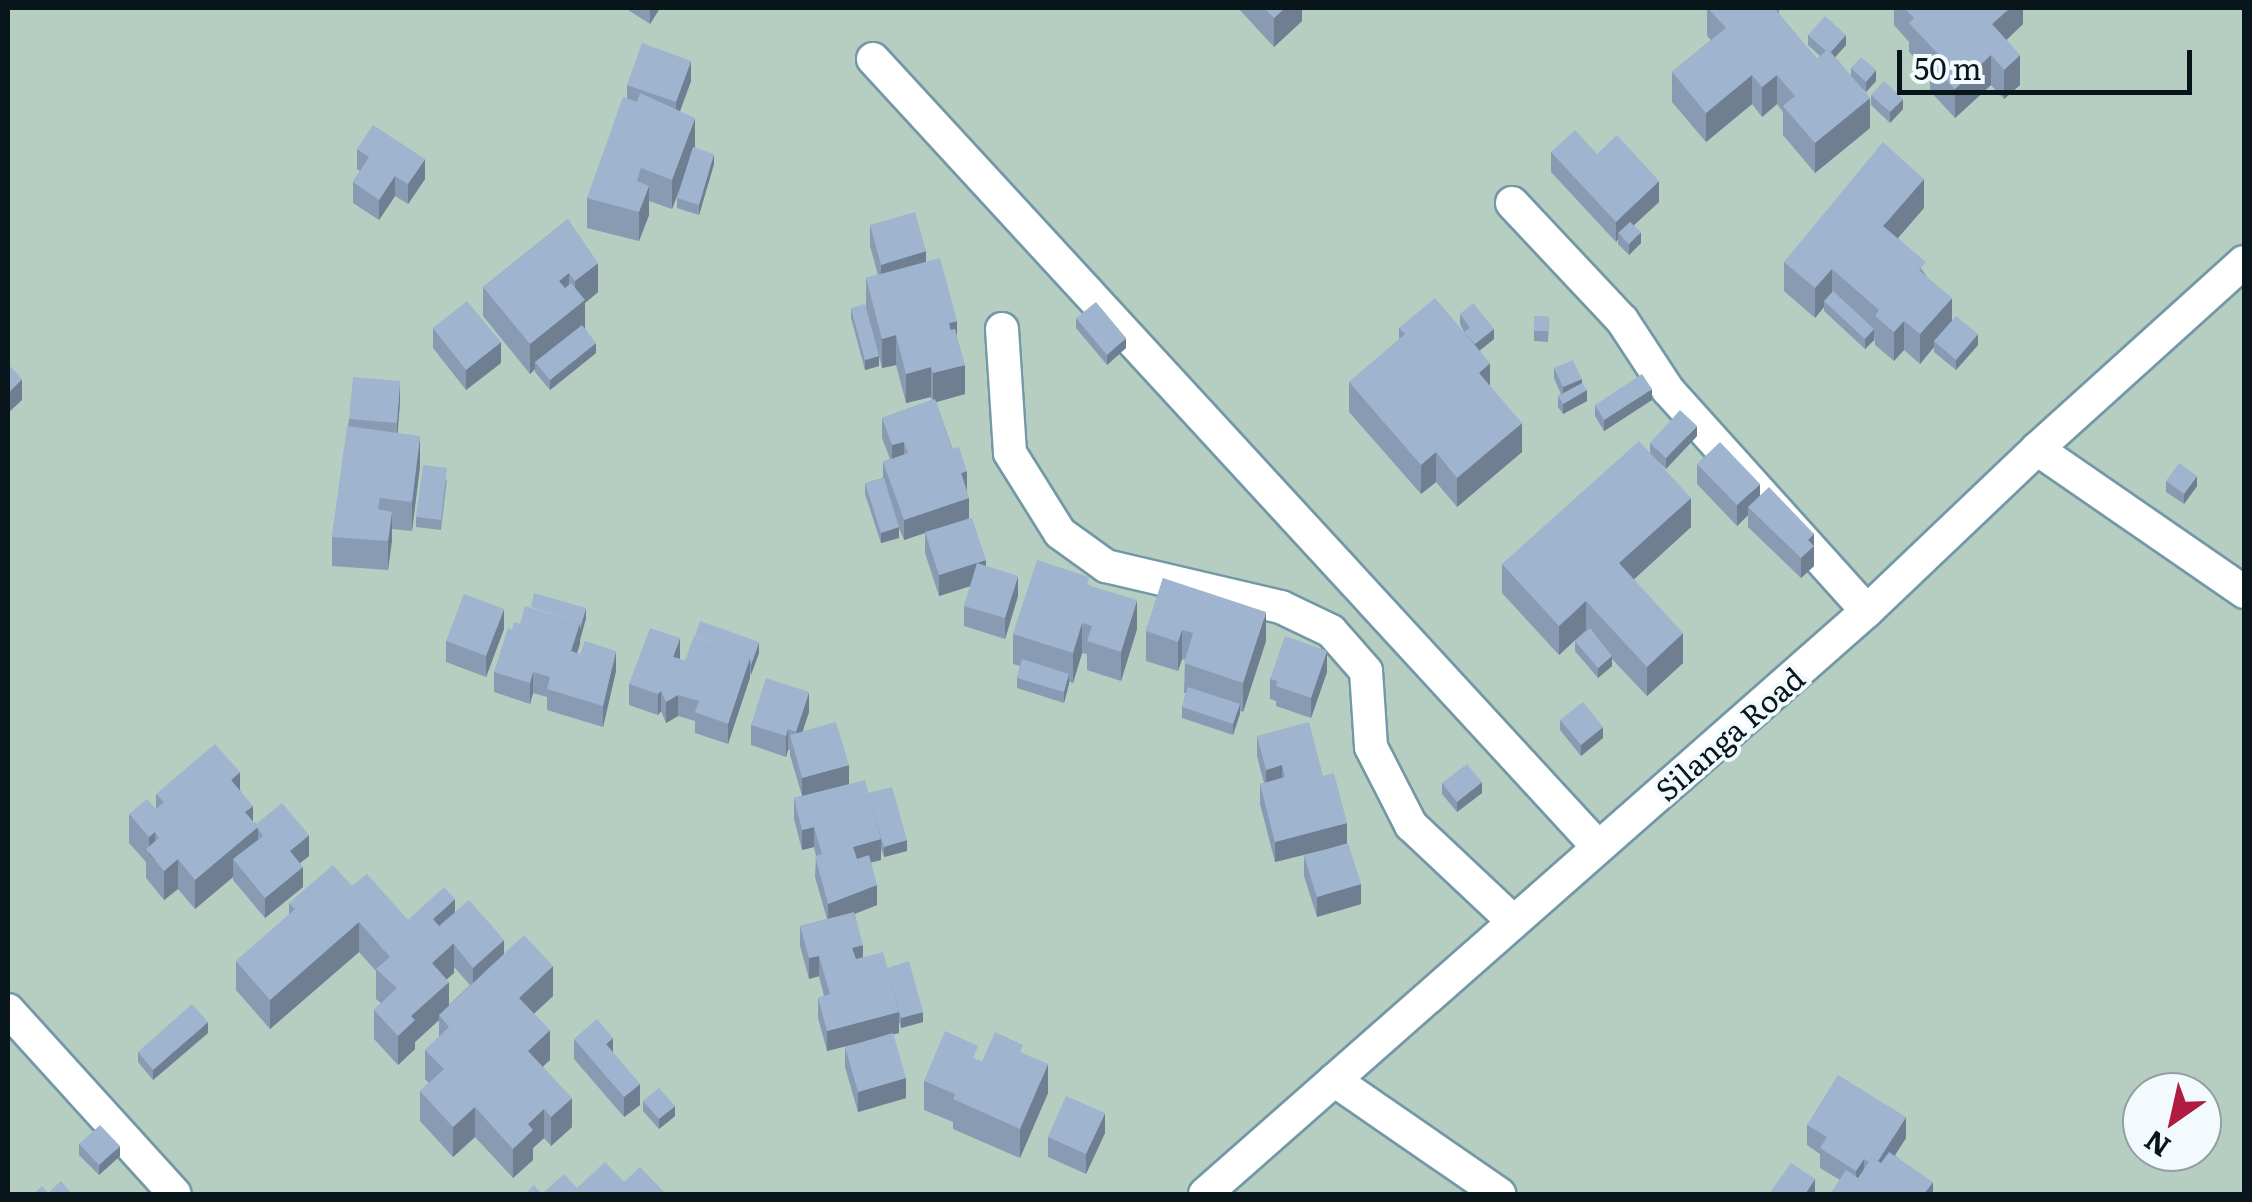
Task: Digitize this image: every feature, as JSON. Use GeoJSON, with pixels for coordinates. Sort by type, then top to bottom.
{"type":"FeatureCollection","features":[{"type":"Feature","properties":{"kind":"street"},"geometry":{"type":"LineString","coordinates":[[873,59],[1598,847]]}},
{"type":"Feature","properties":{"kind":"street"},"geometry":{"type":"LineString","coordinates":[[1512,204],[1622,320],[1668,390],[1867,611]]}},
{"type":"Feature","properties":{"kind":"street","name":"Silanga Road"},"geometry":{"type":"LineString","coordinates":[[1204,1194],[1867,611],[2037,448],[2244,262]]}},
{"type":"Feature","properties":{"kind":"street"},"geometry":{"type":"LineString","coordinates":[[1002,328],[1010,453],[1060,533],[1106,566],[1281,606],[1330,630],[1366,671],[1371,747],[1411,825],[1514,922]]}},
{"type":"Feature","properties":{"kind":"street"},"geometry":{"type":"LineString","coordinates":[[2037,448],[2244,592]]}},
{"type":"Feature","properties":{"kind":"street"},"geometry":{"type":"LineString","coordinates":[[8,1010],[175,1194]]}},
{"type":"Feature","properties":{"kind":"street"},"geometry":{"type":"LineString","coordinates":[[1334,1080],[1499,1194]]}},
{"type":"Feature","properties":{"kind":"green space"},"geometry":{"type":"Polygon","coordinates":[[[8,8],[2244,8],[2244,1194],[8,1194],[8,8]]]}},
{"type":"Feature","properties":{"kind":"building"},"geometry":{"type":"Polygon","coordinates":[[[1264,8],[1285,8],[1274,18],[1264,8]]]}},
{"type":"Feature","properties":{"kind":"building"},"geometry":{"type":"Polygon","coordinates":[[[1708,8],[1774,8],[1817,59],[1828,49],[1870,98],[1815,143],[1783,106],[1795,96],[1777,75],[1762,87],[1752,75],[1706,113],[1672,72],[1726,28],[1708,8]]]}},
{"type":"Feature","properties":{"kind":"building"},"geometry":{"type":"Polygon","coordinates":[[[1904,8],[2010,8],[1992,24],[2020,55],[2004,70],[1991,55],[1955,89],[1930,62],[1938,54],[1909,23],[1914,18],[1904,8]]]}},
{"type":"Feature","properties":{"kind":"building"},"geometry":{"type":"Polygon","coordinates":[[[1825,16],[1846,35],[1831,52],[1808,35],[1825,16]]]}},
{"type":"Feature","properties":{"kind":"building"},"geometry":{"type":"Polygon","coordinates":[[[642,43],[691,61],[676,102],[627,85],[642,43]]]}},
{"type":"Feature","properties":{"kind":"building"},"geometry":{"type":"Polygon","coordinates":[[[1861,57],[1876,70],[1866,82],[1851,68],[1861,57]]]}},
{"type":"Feature","properties":{"kind":"building"},"geometry":{"type":"Polygon","coordinates":[[[1884,81],[1903,99],[1890,112],[1871,95],[1884,81]]]}},
{"type":"Feature","properties":{"kind":"building"},"geometry":{"type":"Polygon","coordinates":[[[640,93],[695,118],[672,180],[641,168],[637,181],[649,186],[639,212],[587,198],[623,97],[637,102],[640,93]]]}},
{"type":"Feature","properties":{"kind":"building"},"geometry":{"type":"Polygon","coordinates":[[[373,125],[425,159],[408,184],[395,176],[379,200],[353,182],[369,157],[357,149],[373,125]]]}},
{"type":"Feature","properties":{"kind":"building"},"geometry":{"type":"Polygon","coordinates":[[[1575,130],[1597,154],[1617,135],[1659,181],[1616,222],[1551,152],[1575,130]]]}},
{"type":"Feature","properties":{"kind":"building"},"geometry":{"type":"Polygon","coordinates":[[[1883,142],[1924,179],[1883,226],[1926,262],[1919,270],[1952,298],[1920,334],[1904,321],[1894,332],[1875,316],[1879,310],[1832,269],[1815,288],[1784,262],[1883,142]]]}},
{"type":"Feature","properties":{"kind":"building"},"geometry":{"type":"Polygon","coordinates":[[[693,147],[714,154],[699,205],[677,198],[693,147]]]}},
{"type":"Feature","properties":{"kind":"building"},"geometry":{"type":"Polygon","coordinates":[[[915,212],[926,251],[881,265],[870,225],[915,212]]]}},
{"type":"Feature","properties":{"kind":"building"},"geometry":{"type":"Polygon","coordinates":[[[568,219],[598,263],[575,281],[569,273],[559,281],[565,288],[571,283],[585,300],[530,344],[483,287],[568,219]]]}},
{"type":"Feature","properties":{"kind":"building"},"geometry":{"type":"Polygon","coordinates":[[[1630,222],[1641,232],[1629,244],[1618,233],[1630,222]]]}},
{"type":"Feature","properties":{"kind":"building"},"geometry":{"type":"Polygon","coordinates":[[[940,258],[957,321],[949,323],[950,330],[955,329],[965,365],[933,373],[931,367],[906,374],[896,335],[882,339],[866,278],[940,258]]]}},
{"type":"Feature","properties":{"kind":"building"},"geometry":{"type":"Polygon","coordinates":[[[1833,291],[1874,329],[1865,339],[1824,301],[1833,291]]]}},
{"type":"Feature","properties":{"kind":"building"},"geometry":{"type":"Polygon","coordinates":[[[1435,298],[1490,363],[1479,373],[1522,423],[1457,478],[1436,452],[1421,465],[1349,382],[1405,334],[1399,328],[1435,298]]]}},
{"type":"Feature","properties":{"kind":"building"},"geometry":{"type":"Polygon","coordinates":[[[467,301],[501,342],[466,370],[433,328],[467,301]]]}},
{"type":"Feature","properties":{"kind":"building"},"geometry":{"type":"Polygon","coordinates":[[[1096,302],[1126,338],[1107,355],[1076,318],[1096,302]]]}},
{"type":"Feature","properties":{"kind":"building"},"geometry":{"type":"Polygon","coordinates":[[[1473,303],[1494,329],[1475,344],[1464,332],[1470,328],[1460,314],[1473,303]]]}},
{"type":"Feature","properties":{"kind":"building"},"geometry":{"type":"Polygon","coordinates":[[[865,304],[879,356],[865,360],[851,308],[865,304]]]}},
{"type":"Feature","properties":{"kind":"building"},"geometry":{"type":"Polygon","coordinates":[[[1534,316],[1549,317],[1548,331],[1534,331],[1534,316]]]}},
{"type":"Feature","properties":{"kind":"building"},"geometry":{"type":"Polygon","coordinates":[[[1956,316],[1978,334],[1956,360],[1934,341],[1956,316]]]}},
{"type":"Feature","properties":{"kind":"building"},"geometry":{"type":"Polygon","coordinates":[[[582,325],[596,343],[550,380],[535,362],[582,325]]]}},
{"type":"Feature","properties":{"kind":"building"},"geometry":{"type":"Polygon","coordinates":[[[1573,360],[1582,379],[1563,387],[1554,368],[1573,360]]]}},
{"type":"Feature","properties":{"kind":"building"},"geometry":{"type":"Polygon","coordinates":[[[8,364],[22,379],[8,393],[8,364]]]}},
{"type":"Feature","properties":{"kind":"building"},"geometry":{"type":"Polygon","coordinates":[[[1642,374],[1652,389],[1604,420],[1595,405],[1642,374]]]}},
{"type":"Feature","properties":{"kind":"building"},"geometry":{"type":"Polygon","coordinates":[[[353,377],[400,381],[397,423],[349,419],[353,377]]]}},
{"type":"Feature","properties":{"kind":"building"},"geometry":{"type":"Polygon","coordinates":[[[1582,383],[1587,390],[1563,404],[1558,396],[1582,383]]]}},
{"type":"Feature","properties":{"kind":"building"},"geometry":{"type":"Polygon","coordinates":[[[935,399],[952,449],[959,447],[967,471],[961,473],[969,498],[904,520],[883,462],[908,453],[904,442],[892,445],[882,418],[935,399]]]}},
{"type":"Feature","properties":{"kind":"building"},"geometry":{"type":"Polygon","coordinates":[[[1680,410],[1697,426],[1666,458],[1650,443],[1680,410]]]}},
{"type":"Feature","properties":{"kind":"building"},"geometry":{"type":"Polygon","coordinates":[[[347,426],[420,436],[412,502],[380,498],[378,509],[392,512],[388,541],[332,537],[347,426]]]}},
{"type":"Feature","properties":{"kind":"building"},"geometry":{"type":"Polygon","coordinates":[[[1639,441],[1691,498],[1619,563],[1683,633],[1647,667],[1586,601],[1559,626],[1502,564],[1639,441]]]}},
{"type":"Feature","properties":{"kind":"building"},"geometry":{"type":"Polygon","coordinates":[[[1720,442],[1760,484],[1737,505],[1697,464],[1720,442]]]}},
{"type":"Feature","properties":{"kind":"building"},"geometry":{"type":"Polygon","coordinates":[[[2179,463],[2197,476],[2184,494],[2166,481],[2179,463]]]}},
{"type":"Feature","properties":{"kind":"building"},"geometry":{"type":"Polygon","coordinates":[[[423,465],[447,468],[441,520],[416,517],[423,465]]]}},
{"type":"Feature","properties":{"kind":"building"},"geometry":{"type":"Polygon","coordinates":[[[884,478],[899,527],[881,533],[865,483],[884,478]]]}},
{"type":"Feature","properties":{"kind":"building"},"geometry":{"type":"Polygon","coordinates":[[[1769,487],[1814,534],[1808,540],[1814,546],[1801,558],[1748,507],[1769,487]]]}},
{"type":"Feature","properties":{"kind":"building"},"geometry":{"type":"Polygon","coordinates":[[[972,518],[986,560],[939,575],[925,532],[972,518]]]}},
{"type":"Feature","properties":{"kind":"building"},"geometry":{"type":"Polygon","coordinates":[[[1037,560],[1089,577],[1087,585],[1137,600],[1121,652],[1087,641],[1092,626],[1082,623],[1073,653],[1013,634],[1037,560]]]}},
{"type":"Feature","properties":{"kind":"building"},"geometry":{"type":"Polygon","coordinates":[[[977,563],[1018,576],[1005,618],[964,606],[977,563]]]}},
{"type":"Feature","properties":{"kind":"building"},"geometry":{"type":"Polygon","coordinates":[[[1163,578],[1266,612],[1243,683],[1184,663],[1193,633],[1182,630],[1178,642],[1146,631],[1163,578]]]}},
{"type":"Feature","properties":{"kind":"building"},"geometry":{"type":"Polygon","coordinates":[[[534,593],[586,608],[580,629],[580,623],[531,607],[534,593]]]}},
{"type":"Feature","properties":{"kind":"building"},"geometry":{"type":"Polygon","coordinates":[[[464,594],[504,609],[486,656],[446,641],[464,594]]]}},
{"type":"Feature","properties":{"kind":"building"},"geometry":{"type":"Polygon","coordinates":[[[525,606],[580,623],[571,651],[580,654],[585,641],[616,651],[603,706],[547,689],[550,677],[533,672],[530,683],[494,672],[508,628],[512,630],[514,622],[520,624],[525,606]]]}},
{"type":"Feature","properties":{"kind":"building"},"geometry":{"type":"Polygon","coordinates":[[[700,621],[759,642],[751,665],[750,658],[695,636],[700,621]]]}},
{"type":"Feature","properties":{"kind":"building"},"geometry":{"type":"Polygon","coordinates":[[[650,628],[680,638],[673,657],[685,661],[694,636],[750,658],[728,724],[695,712],[699,701],[678,695],[666,702],[661,691],[658,694],[629,684],[650,628]]]}},
{"type":"Feature","properties":{"kind":"building"},"geometry":{"type":"Polygon","coordinates":[[[1590,628],[1612,656],[1598,668],[1575,641],[1590,628]]]}},
{"type":"Feature","properties":{"kind":"building"},"geometry":{"type":"Polygon","coordinates":[[[1285,636],[1327,651],[1311,698],[1276,686],[1277,681],[1270,679],[1285,636]]]}},
{"type":"Feature","properties":{"kind":"building"},"geometry":{"type":"Polygon","coordinates":[[[1022,659],[1069,674],[1064,692],[1017,678],[1022,659]]]}},
{"type":"Feature","properties":{"kind":"building"},"geometry":{"type":"Polygon","coordinates":[[[766,678],[809,692],[796,732],[788,729],[786,736],[751,725],[766,678]]]}},
{"type":"Feature","properties":{"kind":"building"},"geometry":{"type":"Polygon","coordinates":[[[1188,687],[1240,704],[1233,724],[1182,707],[1188,687]]]}},
{"type":"Feature","properties":{"kind":"building"},"geometry":{"type":"Polygon","coordinates":[[[1583,702],[1603,727],[1581,745],[1560,720],[1583,702]]]}},
{"type":"Feature","properties":{"kind":"building"},"geometry":{"type":"Polygon","coordinates":[[[836,722],[849,765],[802,778],[790,735],[836,722]]]}},
{"type":"Feature","properties":{"kind":"building"},"geometry":{"type":"Polygon","coordinates":[[[1309,722],[1323,776],[1334,773],[1347,823],[1275,842],[1260,784],[1285,777],[1282,765],[1266,770],[1257,736],[1309,722]]]}},
{"type":"Feature","properties":{"kind":"building"},"geometry":{"type":"Polygon","coordinates":[[[215,744],[240,772],[231,780],[253,806],[245,812],[258,827],[195,880],[178,859],[164,871],[146,849],[159,838],[155,832],[149,837],[129,814],[147,799],[156,809],[164,802],[156,794],[215,744]]]}},
{"type":"Feature","properties":{"kind":"building"},"geometry":{"type":"Polygon","coordinates":[[[1467,764],[1482,782],[1457,802],[1442,783],[1467,764]]]}},
{"type":"Feature","properties":{"kind":"building"},"geometry":{"type":"Polygon","coordinates":[[[865,780],[881,839],[853,847],[857,859],[869,855],[877,885],[828,904],[815,856],[822,854],[814,827],[802,830],[794,798],[865,780]]]}},
{"type":"Feature","properties":{"kind":"building"},"geometry":{"type":"Polygon","coordinates":[[[892,787],[907,840],[884,847],[868,793],[892,787]]]}},
{"type":"Feature","properties":{"kind":"building"},"geometry":{"type":"Polygon","coordinates":[[[282,803],[309,835],[290,851],[303,867],[265,898],[233,859],[263,836],[255,825],[282,803]]]}},
{"type":"Feature","properties":{"kind":"building"},"geometry":{"type":"Polygon","coordinates":[[[1348,843],[1361,884],[1317,897],[1304,856],[1348,843]]]}},
{"type":"Feature","properties":{"kind":"building"},"geometry":{"type":"Polygon","coordinates":[[[333,865],[352,886],[367,874],[408,920],[444,887],[455,899],[433,919],[454,943],[432,963],[449,982],[411,1016],[415,1020],[398,1036],[374,1010],[397,988],[376,969],[390,957],[359,922],[270,1000],[236,961],[295,909],[289,903],[333,865]]]}},
{"type":"Feature","properties":{"kind":"building"},"geometry":{"type":"Polygon","coordinates":[[[469,900],[504,940],[473,968],[439,926],[469,900]]]}},
{"type":"Feature","properties":{"kind":"building"},"geometry":{"type":"Polygon","coordinates":[[[854,912],[863,945],[852,948],[856,959],[883,952],[899,1012],[827,1031],[818,998],[830,994],[819,956],[809,958],[800,926],[854,912]]]}},
{"type":"Feature","properties":{"kind":"building"},"geometry":{"type":"Polygon","coordinates":[[[524,935],[553,966],[519,998],[550,1030],[528,1051],[572,1098],[551,1117],[544,1109],[528,1124],[533,1130],[513,1149],[475,1107],[453,1127],[420,1091],[444,1069],[425,1050],[449,1027],[439,1015],[524,935]]]}},
{"type":"Feature","properties":{"kind":"building"},"geometry":{"type":"Polygon","coordinates":[[[909,961],[923,1012],[901,1018],[887,968],[909,961]]]}},
{"type":"Feature","properties":{"kind":"building"},"geometry":{"type":"Polygon","coordinates":[[[192,1004],[208,1022],[153,1070],[138,1052],[192,1004]]]}},
{"type":"Feature","properties":{"kind":"building"},"geometry":{"type":"Polygon","coordinates":[[[597,1019],[613,1038],[606,1044],[640,1084],[624,1097],[574,1039],[597,1019]]]}},
{"type":"Feature","properties":{"kind":"building"},"geometry":{"type":"Polygon","coordinates":[[[945,1031],[978,1046],[973,1058],[982,1062],[995,1032],[1023,1045],[1020,1052],[1048,1064],[1020,1129],[953,1099],[955,1094],[924,1081],[945,1031]]]}},
{"type":"Feature","properties":{"kind":"building"},"geometry":{"type":"Polygon","coordinates":[[[893,1033],[906,1078],[858,1092],[845,1047],[893,1033]]]}},
{"type":"Feature","properties":{"kind":"building"},"geometry":{"type":"Polygon","coordinates":[[[1838,1075],[1906,1117],[1878,1161],[1872,1157],[1869,1162],[1864,1159],[1856,1171],[1820,1148],[1827,1137],[1807,1125],[1838,1075]]]}},
{"type":"Feature","properties":{"kind":"building"},"geometry":{"type":"Polygon","coordinates":[[[659,1088],[675,1106],[659,1119],[643,1101],[659,1088]]]}},
{"type":"Feature","properties":{"kind":"building"},"geometry":{"type":"Polygon","coordinates":[[[1066,1096],[1105,1113],[1086,1154],[1048,1137],[1066,1096]]]}},
{"type":"Feature","properties":{"kind":"building"},"geometry":{"type":"Polygon","coordinates":[[[100,1125],[120,1146],[99,1165],[79,1144],[100,1125]]]}},
{"type":"Feature","properties":{"kind":"building"},"geometry":{"type":"Polygon","coordinates":[[[1889,1152],[1933,1182],[1924,1194],[1830,1194],[1846,1170],[1858,1178],[1872,1157],[1881,1163],[1889,1152]]]}},
{"type":"Feature","properties":{"kind":"building"},"geometry":{"type":"Polygon","coordinates":[[[605,1162],[624,1182],[640,1167],[666,1194],[542,1194],[564,1174],[577,1188],[605,1162]]]}},
{"type":"Feature","properties":{"kind":"building"},"geometry":{"type":"Polygon","coordinates":[[[1791,1163],[1815,1179],[1805,1194],[1769,1194],[1791,1163]]]}},
{"type":"Feature","properties":{"kind":"building"},"geometry":{"type":"Polygon","coordinates":[[[61,1181],[72,1194],[33,1194],[42,1186],[48,1193],[61,1181]]]}},
{"type":"Feature","properties":{"kind":"building"},"geometry":{"type":"Polygon","coordinates":[[[534,1185],[542,1194],[525,1194],[534,1185]]]}}]}
